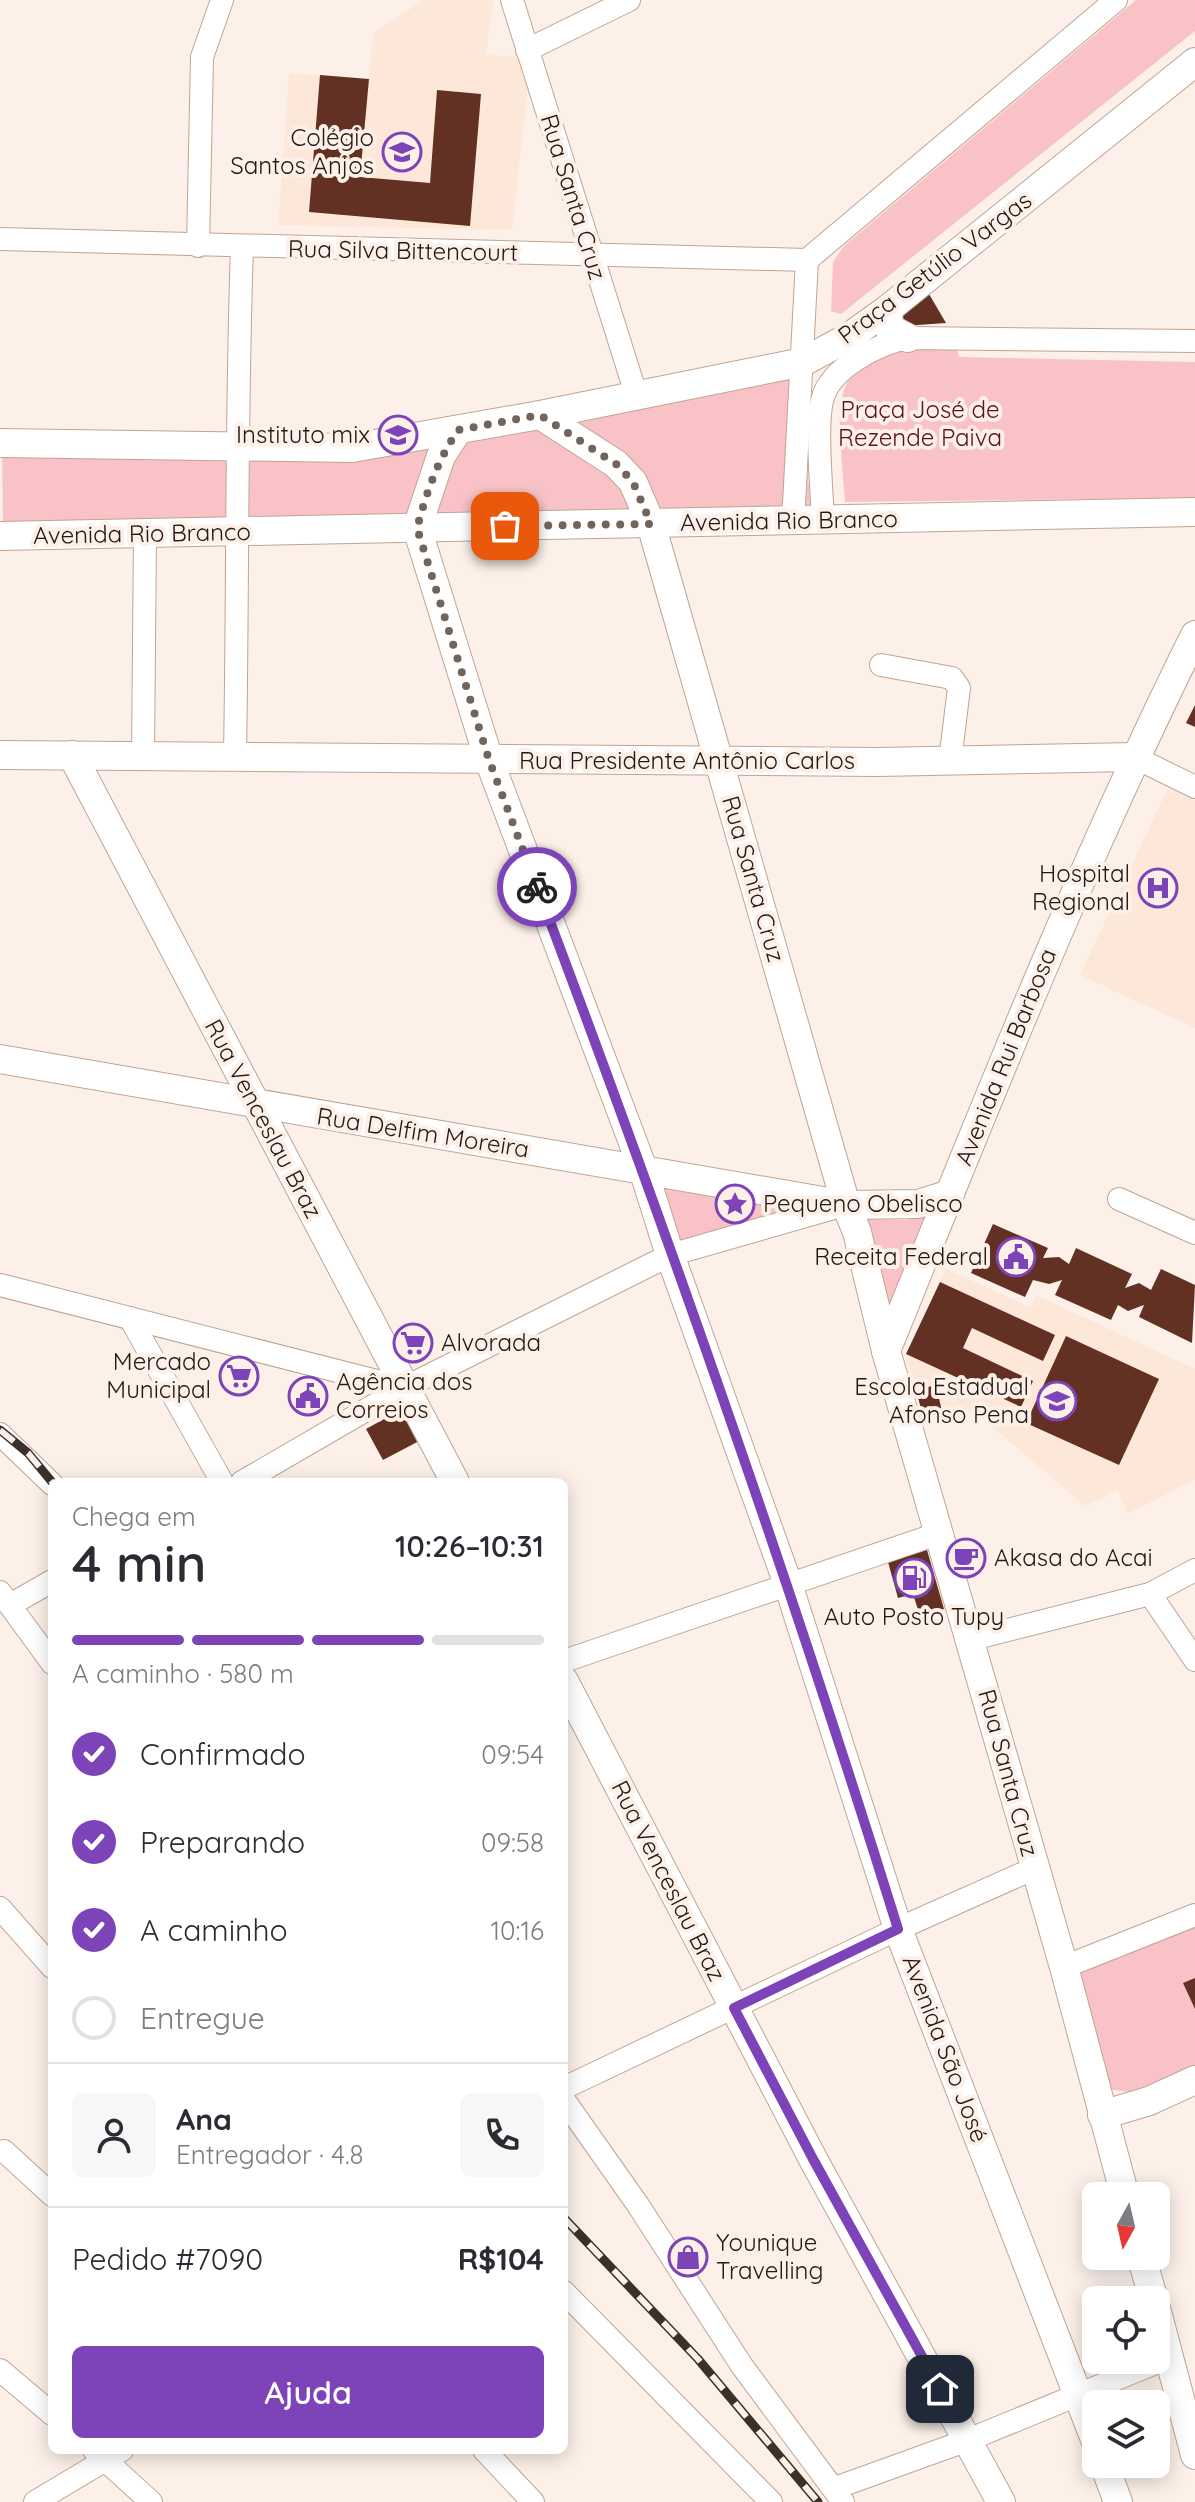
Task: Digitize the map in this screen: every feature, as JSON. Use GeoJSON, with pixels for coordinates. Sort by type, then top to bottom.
{"type":"FeatureCollection","features":[{"type":"Feature","properties":{"kind":"main road","name":"Praça Getúlio Vargas"},"geometry":{"type":"LineString","coordinates":[[803,362],[849,337],[888,309],[1195,62]]}},
{"type":"Feature","properties":{"kind":"main road"},"geometry":{"type":"LineString","coordinates":[[888,309],[889,328],[908,338]]}},
{"type":"Feature","properties":{"kind":"main road"},"geometry":{"type":"LineString","coordinates":[[0,443],[352,448],[540,415],[803,362]]}},
{"type":"Feature","properties":{"kind":"main road","name":"Rua Santa Cruz"},"geometry":{"type":"LineString","coordinates":[[540,415],[616,464],[633,482],[651,524],[846,1205],[859,1238],[886,1351],[972,1639],[1121,2182]]}},
{"type":"Feature","properties":{"kind":"main road"},"geometry":{"type":"LineString","coordinates":[[417,528],[441,456],[458,430]]}},
{"type":"Feature","properties":{"kind":"main road","name":"Avenida Rio Branco"},"geometry":{"type":"LineString","coordinates":[[0,536],[793,523],[1195,512]]}},
{"type":"Feature","properties":{"kind":"main road","name":"Avenida São José"},"geometry":{"type":"LineString","coordinates":[[417,528],[489,760],[643,1169],[670,1255],[788,1584],[898,1929],[1082,2405]]}},
{"type":"Feature","properties":{"kind":"main road","name":"Avenida Rui Barbosa"},"geometry":{"type":"LineString","coordinates":[[886,1351],[1134,757],[1195,635]]}},
{"type":"Feature","properties":{"kind":"main road","name":"Rua Presidente Antônio Carlos"},"geometry":{"type":"LineString","coordinates":[[0,755],[720,761],[1134,757]]}},
{"type":"Feature","properties":{"kind":"main road","name":"Rua Venceslau Braz"},"geometry":{"type":"LineString","coordinates":[[72,755],[453,1478]]}},
{"type":"Feature","properties":{"kind":"main road","name":"Rua Delfim Moreira"},"geometry":{"type":"LineString","coordinates":[[0,1059],[846,1205],[918,1204],[950,1194]]}},
{"type":"Feature","properties":{"kind":"main road","name":"Rua Venceslau Braz"},"geometry":{"type":"LineString","coordinates":[[568,1689],[813,2159],[1001,2502]]}},
{"type":"Feature","properties":{"kind":"main road"},"geometry":{"type":"LineString","coordinates":[[1102,2115],[1149,2101],[1195,2080]]}},
{"type":"Feature","properties":{"kind":"main road"},"geometry":{"type":"LineString","coordinates":[[1170,2357],[1195,2455]]}},
{"type":"Feature","properties":{"kind":"main road"},"geometry":{"type":"LineString","coordinates":[[1109,2478],[1118,2502]]}},
{"type":"Feature","properties":{"kind":"street"},"geometry":{"type":"LineString","coordinates":[[198,246],[202,57],[222,0]]}},
{"type":"Feature","properties":{"kind":"street","name":"Rua Santa Cruz"},"geometry":{"type":"LineString","coordinates":[[512,0],[589,255],[636,394]]}},
{"type":"Feature","properties":{"kind":"street"},"geometry":{"type":"LineString","coordinates":[[527,50],[629,0]]}},
{"type":"Feature","properties":{"kind":"street"},"geometry":{"type":"LineString","coordinates":[[807,260],[1116,0]]}},
{"type":"Feature","properties":{"kind":"street","name":"Rua Silva Bittencourt"},"geometry":{"type":"LineString","coordinates":[[0,239],[807,260]]}},
{"type":"Feature","properties":{"kind":"street"},"geometry":{"type":"LineString","coordinates":[[235,756],[239,533],[235,446],[242,247]]}},
{"type":"Feature","properties":{"kind":"street","name":"Praça Getúlio Vargas"},"geometry":{"type":"LineString","coordinates":[[803,362],[807,260]]}},
{"type":"Feature","properties":{"kind":"street"},"geometry":{"type":"LineString","coordinates":[[823,522],[821,409],[827,388],[854,362],[892,340],[1195,341]]}},
{"type":"Feature","properties":{"kind":"street"},"geometry":{"type":"LineString","coordinates":[[793,523],[795,445],[803,362]]}},
{"type":"Feature","properties":{"kind":"street"},"geometry":{"type":"LineString","coordinates":[[143,756],[145,533]]}},
{"type":"Feature","properties":{"kind":"street"},"geometry":{"type":"LineString","coordinates":[[881,665],[952,678],[959,688],[950,761]]}},
{"type":"Feature","properties":{"kind":"street"},"geometry":{"type":"LineString","coordinates":[[1134,757],[1195,787]]}},
{"type":"Feature","properties":{"kind":"street"},"geometry":{"type":"LineString","coordinates":[[1119,1199],[1192,1224]]}},
{"type":"Feature","properties":{"kind":"street"},"geometry":{"type":"LineString","coordinates":[[249,1478],[404,1388],[670,1255],[846,1205]]}},
{"type":"Feature","properties":{"kind":"street"},"geometry":{"type":"LineString","coordinates":[[0,1285],[404,1388]]}},
{"type":"Feature","properties":{"kind":"street"},"geometry":{"type":"LineString","coordinates":[[130,1318],[220,1478]]}},
{"type":"Feature","properties":{"kind":"street"},"geometry":{"type":"LineString","coordinates":[[0,1434],[48,1480]]}},
{"type":"Feature","properties":{"kind":"street"},"geometry":{"type":"LineString","coordinates":[[568,1660],[940,1533]]}},
{"type":"Feature","properties":{"kind":"street"},"geometry":{"type":"LineString","coordinates":[[972,1639],[1150,1594],[1195,1570]]}},
{"type":"Feature","properties":{"kind":"street"},"geometry":{"type":"LineString","coordinates":[[48,1583],[5,1599],[48,1658]]}},
{"type":"Feature","properties":{"kind":"street"},"geometry":{"type":"LineString","coordinates":[[1150,1594],[1195,1660]]}},
{"type":"Feature","properties":{"kind":"street"},"geometry":{"type":"LineString","coordinates":[[568,2086],[898,1929],[1035,1868]]}},
{"type":"Feature","properties":{"kind":"street"},"geometry":{"type":"LineString","coordinates":[[0,1908],[48,1962]]}},
{"type":"Feature","properties":{"kind":"street"},"geometry":{"type":"LineString","coordinates":[[1064,1967],[1195,1915]]}},
{"type":"Feature","properties":{"kind":"street"},"geometry":{"type":"LineString","coordinates":[[568,2106],[638,2205],[742,2366],[839,2495],[1128,2374]]}},
{"type":"Feature","properties":{"kind":"street"},"geometry":{"type":"LineString","coordinates":[[4,2151],[48,2191]]}},
{"type":"Feature","properties":{"kind":"street"},"geometry":{"type":"LineString","coordinates":[[568,2296],[771,2502]]}},
{"type":"Feature","properties":{"kind":"street"},"geometry":{"type":"LineString","coordinates":[[0,2370],[48,2411]]}},
{"type":"Feature","properties":{"kind":"street"},"geometry":{"type":"LineString","coordinates":[[35,2502],[108,2454],[151,2502]]}},
{"type":"Feature","properties":{"kind":"street"},"geometry":{"type":"LineString","coordinates":[[488,2454],[533,2502]]}},
{"type":"Feature","properties":{"kind":"shaded area","name":"Colégio Santos Anjos"},"geometry":{"type":"Polygon","coordinates":[[[424,0],[493,0],[486,55],[531,57],[512,230],[278,225],[289,73],[368,79],[374,33],[424,0]]]}},
{"type":"Feature","properties":{"kind":"shaded area","name":"Hospital Regional"},"geometry":{"type":"Polygon","coordinates":[[[1168,788],[1195,800],[1195,1028],[1080,975],[1168,788]]]}},
{"type":"Feature","properties":{"kind":"shaded area","name":"Escola Estadual Afonso Pena"},"geometry":{"type":"Polygon","coordinates":[[[946,1269],[1030,1307],[1036,1295],[1195,1369],[1195,1479],[1127,1514],[1118,1490],[1085,1506],[974,1411],[924,1420],[906,1354],[946,1269]]]}},
{"type":"Feature","properties":{"kind":"green space"},"geometry":{"type":"Polygon","coordinates":[[[1136,0],[1195,0],[1195,31],[841,314],[831,311],[833,262],[844,246],[1136,0]]]}},
{"type":"Feature","properties":{"kind":"green space","name":"Praça José de Rezende Paiva"},"geometry":{"type":"Polygon","coordinates":[[[955,343],[959,357],[1195,362],[1195,498],[845,502],[840,431],[841,405],[847,384],[859,368],[880,356],[911,348],[955,343]]]}},
{"type":"Feature","properties":{"kind":"green space","name":"Praça José de Rezende Paiva"},"geometry":{"type":"Polygon","coordinates":[[[806,366],[805,462],[813,511],[431,519],[457,435],[806,366]]]}},
{"type":"Feature","properties":{"kind":"green space"},"geometry":{"type":"Polygon","coordinates":[[[435,438],[418,518],[3,526],[2,448],[435,438]]]}},
{"type":"Feature","properties":{"kind":"green space"},"geometry":{"type":"Polygon","coordinates":[[[653,1173],[833,1206],[683,1246],[653,1173]]]}},
{"type":"Feature","properties":{"kind":"green space"},"geometry":{"type":"Polygon","coordinates":[[[936,1208],[887,1326],[862,1219],[907,1220],[936,1208]]]}},
{"type":"Feature","properties":{"kind":"green space"},"geometry":{"type":"Polygon","coordinates":[[[1195,1923],[1195,2066],[1141,2094],[1109,2089],[1075,1985],[1083,1967],[1195,1923]]]}},
{"type":"Feature","properties":{"kind":"building"},"geometry":{"type":"Polygon","coordinates":[[[320,75],[369,79],[360,177],[430,183],[437,90],[481,94],[470,226],[309,212],[320,75]]]}},
{"type":"Feature","properties":{"kind":"building"},"geometry":{"type":"Polygon","coordinates":[[[929,294],[946,323],[903,326],[898,318],[929,294]]]}},
{"type":"Feature","properties":{"kind":"building"},"geometry":{"type":"Polygon","coordinates":[[[1195,705],[1195,727],[1186,723],[1195,705]]]}},
{"type":"Feature","properties":{"kind":"building"},"geometry":{"type":"Polygon","coordinates":[[[993,1224],[1048,1248],[1043,1258],[1059,1257],[1069,1264],[1076,1248],[1132,1274],[1125,1288],[1139,1283],[1151,1290],[1161,1269],[1195,1285],[1192,1343],[1139,1317],[1144,1305],[1128,1311],[1118,1305],[1111,1320],[1055,1295],[1062,1280],[1049,1284],[1033,1280],[1025,1297],[971,1273],[993,1224]]]}},
{"type":"Feature","properties":{"kind":"building"},"geometry":{"type":"Polygon","coordinates":[[[940,1282],[1055,1335],[1043,1361],[972,1328],[963,1348],[1033,1381],[1021,1407],[906,1354],[940,1282]]]}},
{"type":"Feature","properties":{"kind":"building"},"geometry":{"type":"Polygon","coordinates":[[[1066,1336],[1159,1379],[1119,1465],[1026,1423],[1066,1336]]]}},
{"type":"Feature","properties":{"kind":"building"},"geometry":{"type":"Polygon","coordinates":[[[936,1385],[943,1416],[924,1420],[916,1390],[936,1385]]]}},
{"type":"Feature","properties":{"kind":"building"},"geometry":{"type":"Polygon","coordinates":[[[404,1408],[421,1440],[383,1460],[366,1429],[404,1408]]]}},
{"type":"Feature","properties":{"kind":"building","name":"Auto Posto Tupy"},"geometry":{"type":"Polygon","coordinates":[[[927,1550],[944,1609],[920,1616],[913,1594],[898,1598],[888,1562],[927,1550]]]}},
{"type":"Feature","properties":{"kind":"building"},"geometry":{"type":"Polygon","coordinates":[[[1195,1978],[1195,2009],[1183,1983],[1195,1978]]]}},
{"type":"Feature","properties":{"kind":"railway"},"geometry":{"type":"LineString","coordinates":[[0,1430],[28,1453],[49,1478]]}},
{"type":"Feature","properties":{"kind":"railway"},"geometry":{"type":"LineString","coordinates":[[568,2222],[698,2359],[818,2502]]}},
{"type":"Feature","properties":{"kind":"way so far"},"geometry":{"type":"LineString","coordinates":[[505,526],[651,524],[633,482],[616,464],[540,415],[458,430],[441,456],[427,488],[417,528],[434,574],[489,760],[537,887]]}},
{"type":"Feature","properties":{"kind":"place","name":"Colégio Santos Anjos"},"geometry":{"type":"Point","coordinates":[402,152]}},
{"type":"Feature","properties":{"kind":"place","name":"Instituto mix"},"geometry":{"type":"Point","coordinates":[398,435]}},
{"type":"Feature","properties":{"kind":"place","name":"Hospital Regional"},"geometry":{"type":"Point","coordinates":[1158,888]}},
{"type":"Feature","properties":{"kind":"place","name":"Pequeno Obelisco"},"geometry":{"type":"Point","coordinates":[735,1204]}},
{"type":"Feature","properties":{"kind":"place","name":"Receita Federal"},"geometry":{"type":"Point","coordinates":[1016,1257]}},
{"type":"Feature","properties":{"kind":"place","name":"Alvorada"},"geometry":{"type":"Point","coordinates":[413,1343]}},
{"type":"Feature","properties":{"kind":"place","name":"Mercado Municipal"},"geometry":{"type":"Point","coordinates":[239,1376]}},
{"type":"Feature","properties":{"kind":"place","name":"Agência dos Correios"},"geometry":{"type":"Point","coordinates":[308,1396]}},
{"type":"Feature","properties":{"kind":"place","name":"Escola Estadual Afonso Pena"},"geometry":{"type":"Point","coordinates":[1057,1401]}},
{"type":"Feature","properties":{"kind":"place","name":"Akasa do Acai"},"geometry":{"type":"Point","coordinates":[966,1558]}},
{"type":"Feature","properties":{"kind":"place","name":"Auto Posto Tupy"},"geometry":{"type":"Point","coordinates":[914,1578]}},
{"type":"Feature","properties":{"kind":"place","name":"Younique Travelling"},"geometry":{"type":"Point","coordinates":[688,2257]}},
{"type":"Feature","properties":{"kind":"route"},"geometry":{"type":"LineString","coordinates":[[537,887],[643,1169],[670,1255],[788,1584],[898,1929],[734,2008],[940,2389]]}}]}
